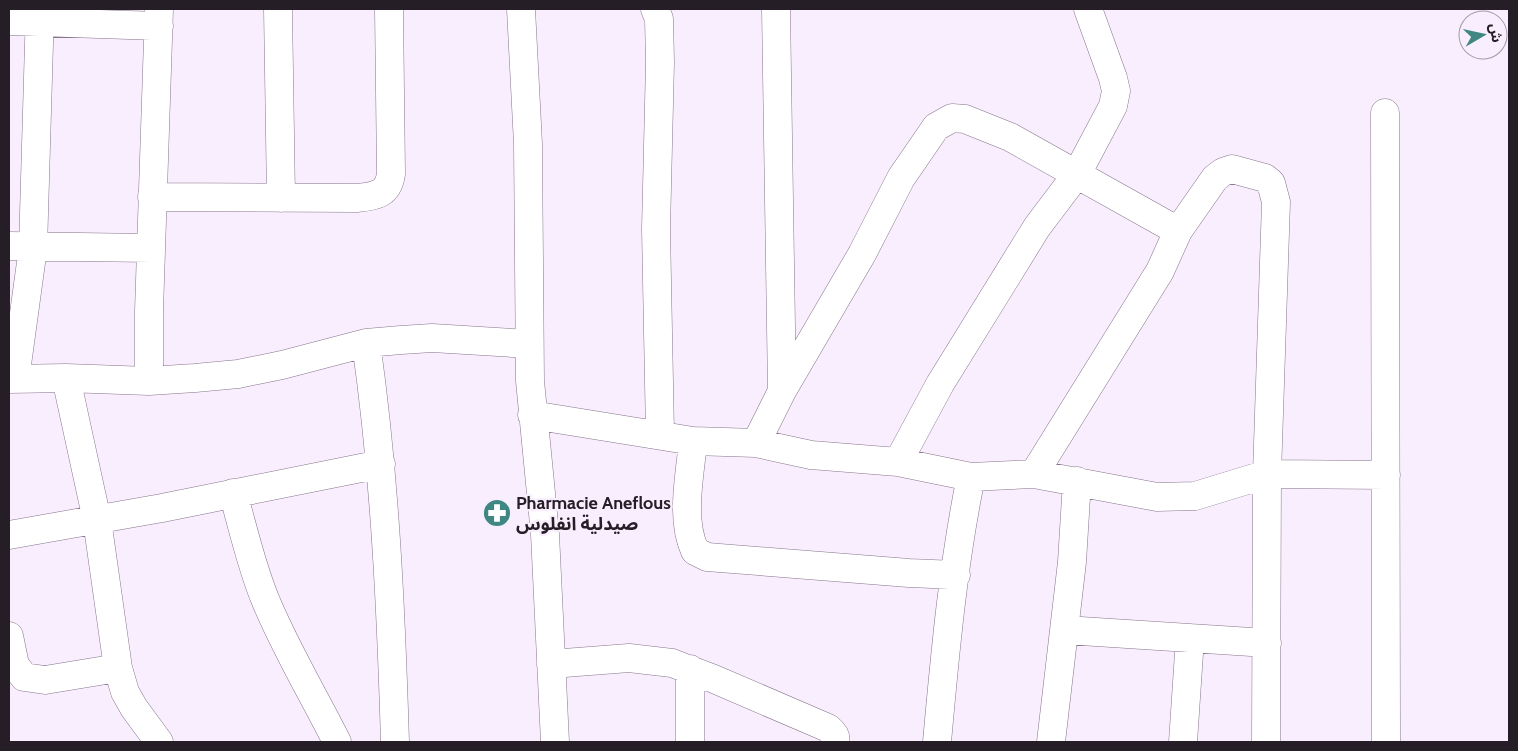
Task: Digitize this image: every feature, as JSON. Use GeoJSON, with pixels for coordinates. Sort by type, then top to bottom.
{"type":"FeatureCollection","features":[{"type":"Feature","properties":{"kind":"street"},"geometry":{"type":"LineString","coordinates":[[278,9],[281,198]]}},
{"type":"Feature","properties":{"kind":"street"},"geometry":{"type":"LineString","coordinates":[[152,197],[281,198],[372,196],[384,191],[390,184],[392,174],[389,9]]}},
{"type":"Feature","properties":{"kind":"street"},"geometry":{"type":"LineString","coordinates":[[521,9],[528,144],[529,344],[532,415],[545,534],[555,742]]}},
{"type":"Feature","properties":{"kind":"street"},"geometry":{"type":"LineString","coordinates":[[655,9],[659,19],[660,62],[656,229],[660,434]]}},
{"type":"Feature","properties":{"kind":"street"},"geometry":{"type":"LineString","coordinates":[[776,9],[782,391]]}},
{"type":"Feature","properties":{"kind":"street"},"geometry":{"type":"LineString","coordinates":[[898,462],[940,384],[1037,227],[1077,174],[1113,106],[1116,91],[1113,78],[1088,9]]}},
{"type":"Feature","properties":{"kind":"street"},"geometry":{"type":"LineString","coordinates":[[40,15],[12,379],[66,378],[149,381],[238,374],[282,365],[366,343],[432,338],[529,344]]}},
{"type":"Feature","properties":{"kind":"street"},"geometry":{"type":"LineString","coordinates":[[9,21],[40,15],[159,17],[152,197],[149,381]]}},
{"type":"Feature","properties":{"kind":"street"},"geometry":{"type":"LineString","coordinates":[[1385,113],[1386,742]]}},
{"type":"Feature","properties":{"kind":"street"},"geometry":{"type":"LineString","coordinates":[[756,443],[782,391],[862,254],[901,178],[936,127],[952,118],[965,119],[1010,137],[1178,231]]}},
{"type":"Feature","properties":{"kind":"street"},"geometry":{"type":"LineString","coordinates":[[1034,474],[1160,271],[1178,231],[1209,186],[1223,172],[1232,169],[1265,178],[1271,183],[1276,202],[1267,474],[1266,742]]}},
{"type":"Feature","properties":{"kind":"street"},"geometry":{"type":"LineString","coordinates":[[21,247],[151,248]]}},
{"type":"Feature","properties":{"kind":"street"},"geometry":{"type":"LineString","coordinates":[[366,343],[381,464],[388,564],[395,742]]}},
{"type":"Feature","properties":{"kind":"street"},"geometry":{"type":"LineString","coordinates":[[66,378],[97,520],[118,668],[125,692],[134,708],[159,742]]}},
{"type":"Feature","properties":{"kind":"street"},"geometry":{"type":"LineString","coordinates":[[532,415],[660,434],[693,441],[756,443],[811,455],[898,462],[971,477],[1034,474],[1156,496],[1195,496],[1267,474],[1386,475]]}},
{"type":"Feature","properties":{"kind":"street"},"geometry":{"type":"LineString","coordinates":[[693,441],[688,495],[688,530],[695,551],[707,557],[956,575]]}},
{"type":"Feature","properties":{"kind":"street"},"geometry":{"type":"LineString","coordinates":[[9,535],[97,520],[381,464]]}},
{"type":"Feature","properties":{"kind":"street"},"geometry":{"type":"LineString","coordinates":[[937,742],[945,659],[964,511],[971,477]]}},
{"type":"Feature","properties":{"kind":"street"},"geometry":{"type":"LineString","coordinates":[[1051,742],[1072,562],[1077,481]]}},
{"type":"Feature","properties":{"kind":"street"},"geometry":{"type":"LineString","coordinates":[[233,493],[256,575],[265,599],[280,634],[337,742]]}},
{"type":"Feature","properties":{"kind":"street"},"geometry":{"type":"LineString","coordinates":[[1065,630],[1267,643]]}},
{"type":"Feature","properties":{"kind":"street"},"geometry":{"type":"LineString","coordinates":[[9,636],[15,665],[24,677],[45,680],[118,668]]}},
{"type":"Feature","properties":{"kind":"street"},"geometry":{"type":"LineString","coordinates":[[1183,742],[1190,638]]}},
{"type":"Feature","properties":{"kind":"street"},"geometry":{"type":"LineString","coordinates":[[551,664],[629,658],[672,663],[828,728],[834,733],[835,742]]}},
{"type":"Feature","properties":{"kind":"street"},"geometry":{"type":"LineString","coordinates":[[690,669],[690,742]]}},
{"type":"Feature","properties":{"kind":"place","name":"Pharmacie Aneflous صيدلية انفلوس"},"geometry":{"type":"Point","coordinates":[497,513]}}]}
